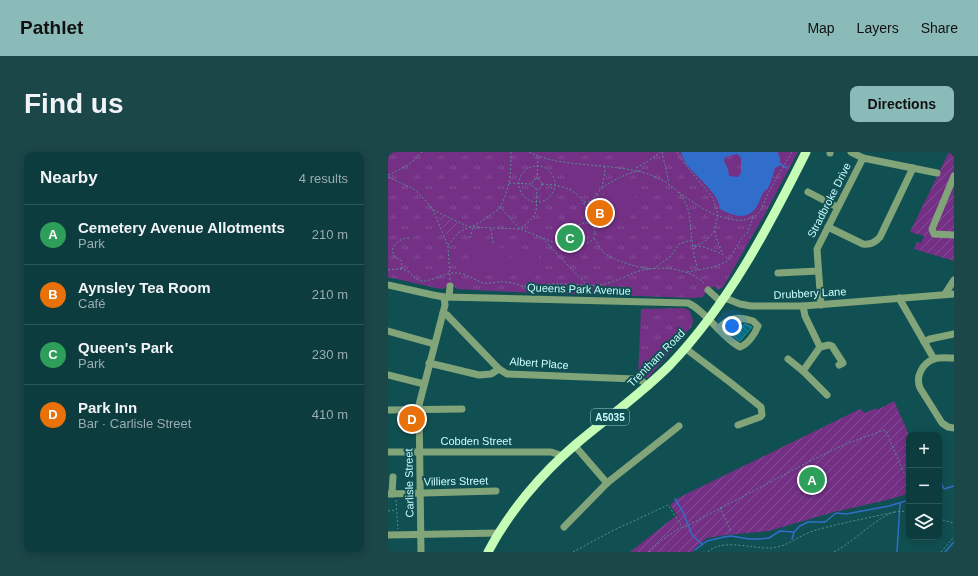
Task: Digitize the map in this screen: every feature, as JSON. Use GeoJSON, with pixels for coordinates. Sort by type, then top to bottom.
{"type":"FeatureCollection","features":[{"type":"Feature","properties":{"kind":"main road","name":"Trentham Road"},"geometry":{"type":"LineString","coordinates":[[488,552],[511,515],[538,482],[574,446],[649,386],[685,348],[708,320],[744,268],[806,152]]}},
{"type":"Feature","properties":{"kind":"street"},"geometry":{"type":"LineString","coordinates":[[851,152],[863,158]]}},
{"type":"Feature","properties":{"kind":"street","name":"Stradbroke Drive"},"geometry":{"type":"LineString","coordinates":[[821,305],[817,249],[863,158],[937,173]]}},
{"type":"Feature","properties":{"kind":"street"},"geometry":{"type":"LineString","coordinates":[[828,228],[863,244],[867,245],[875,242],[880,237],[913,168]]}},
{"type":"Feature","properties":{"kind":"street"},"geometry":{"type":"LineString","coordinates":[[954,176],[932,229],[934,234],[937,235],[954,234]]}},
{"type":"Feature","properties":{"kind":"street"},"geometry":{"type":"LineString","coordinates":[[807,192],[837,207]]}},
{"type":"Feature","properties":{"kind":"street"},"geometry":{"type":"LineString","coordinates":[[778,273],[818,271]]}},
{"type":"Feature","properties":{"kind":"street"},"geometry":{"type":"LineString","coordinates":[[945,294],[954,280]]}},
{"type":"Feature","properties":{"kind":"street","name":"Queens Park Avenue"},"geometry":{"type":"LineString","coordinates":[[388,285],[433,296],[447,297],[688,303],[694,307],[718,329],[740,347],[754,335],[758,326],[753,321],[737,319],[726,320],[718,329]]}},
{"type":"Feature","properties":{"kind":"street","name":"Carlisle Street"},"geometry":{"type":"LineString","coordinates":[[421,552],[419,410],[429,363],[450,286]]}},
{"type":"Feature","properties":{"kind":"street"},"geometry":{"type":"LineString","coordinates":[[708,290],[723,300]]}},
{"type":"Feature","properties":{"kind":"street","name":"Drubbery Lane"},"geometry":{"type":"LineString","coordinates":[[723,300],[751,306],[803,306],[954,294]]}},
{"type":"Feature","properties":{"kind":"street"},"geometry":{"type":"LineString","coordinates":[[898,298],[927,341],[934,359]]}},
{"type":"Feature","properties":{"kind":"street"},"geometry":{"type":"LineString","coordinates":[[803,306],[805,316],[820,347]]}},
{"type":"Feature","properties":{"kind":"street"},"geometry":{"type":"LineString","coordinates":[[443,312],[500,369]]}},
{"type":"Feature","properties":{"kind":"street"},"geometry":{"type":"LineString","coordinates":[[388,331],[434,344]]}},
{"type":"Feature","properties":{"kind":"street"},"geometry":{"type":"LineString","coordinates":[[927,341],[954,334]]}},
{"type":"Feature","properties":{"kind":"street"},"geometry":{"type":"LineString","coordinates":[[803,371],[820,347],[829,345],[832,346],[843,362],[839,365]]}},
{"type":"Feature","properties":{"kind":"street"},"geometry":{"type":"LineString","coordinates":[[685,348],[761,407],[762,415],[760,417],[738,425]]}},
{"type":"Feature","properties":{"kind":"street"},"geometry":{"type":"LineString","coordinates":[[954,358],[934,359],[923,368],[918,378],[918,384],[942,423],[948,427],[954,428]]}},
{"type":"Feature","properties":{"kind":"street"},"geometry":{"type":"LineString","coordinates":[[788,359],[803,371],[827,395]]}},
{"type":"Feature","properties":{"kind":"street","name":"Albert Place"},"geometry":{"type":"LineString","coordinates":[[429,363],[479,375],[491,374],[500,369],[507,374],[635,379],[642,381],[649,386]]}},
{"type":"Feature","properties":{"kind":"street"},"geometry":{"type":"LineString","coordinates":[[388,375],[424,384]]}},
{"type":"Feature","properties":{"kind":"street"},"geometry":{"type":"LineString","coordinates":[[388,410],[462,409]]}},
{"type":"Feature","properties":{"kind":"street"},"geometry":{"type":"LineString","coordinates":[[564,527],[607,483],[679,426]]}},
{"type":"Feature","properties":{"kind":"street"},"geometry":{"type":"LineString","coordinates":[[574,446],[607,483]]}},
{"type":"Feature","properties":{"kind":"street","name":"Cobden Street"},"geometry":{"type":"LineString","coordinates":[[388,452],[551,452],[563,456]]}},
{"type":"Feature","properties":{"kind":"street"},"geometry":{"type":"LineString","coordinates":[[392,492],[393,477]]}},
{"type":"Feature","properties":{"kind":"street","name":"Villiers Street"},"geometry":{"type":"LineString","coordinates":[[392,492],[496,492]]}},
{"type":"Feature","properties":{"kind":"street"},"geometry":{"type":"LineString","coordinates":[[388,535],[499,533]]}},
{"type":"Feature","properties":{"kind":"path"},"geometry":{"type":"LineString","coordinates":[[388,175],[407,167],[415,161],[422,152]]}},
{"type":"Feature","properties":{"kind":"path"},"geometry":{"type":"LineString","coordinates":[[448,245],[459,232],[487,218],[500,207],[506,196],[509,183],[511,152]]}},
{"type":"Feature","properties":{"kind":"path"},"geometry":{"type":"LineString","coordinates":[[529,152],[538,156],[579,164],[609,164]]}},
{"type":"Feature","properties":{"kind":"path"},"geometry":{"type":"LineString","coordinates":[[636,168],[661,152],[670,183]]}},
{"type":"Feature","properties":{"kind":"path"},"geometry":{"type":"LineString","coordinates":[[677,152],[684,163],[713,198],[718,215],[714,231],[707,240],[701,244],[693,246]]}},
{"type":"Feature","properties":{"kind":"path"},"geometry":{"type":"LineString","coordinates":[[586,223],[590,224],[594,229],[594,239],[603,252],[627,264],[651,269],[687,272],[714,266],[728,261],[741,239],[747,233],[753,217],[762,207],[792,152]]}},
{"type":"Feature","properties":{"kind":"path"},"geometry":{"type":"LineString","coordinates":[[532,184],[534,180],[537,179],[538,156]]}},
{"type":"Feature","properties":{"kind":"path"},"geometry":{"type":"LineString","coordinates":[[601,189],[605,171],[604,164]]}},
{"type":"Feature","properties":{"kind":"path"},"geometry":{"type":"LineString","coordinates":[[533,166],[538,166],[543,167],[552,174],[555,185],[551,195],[547,199],[536,202],[529,200],[524,196],[520,190],[519,183],[525,171],[533,166]]}},
{"type":"Feature","properties":{"kind":"path"},"geometry":{"type":"LineString","coordinates":[[586,223],[587,212],[591,201],[601,189],[616,179],[634,172],[645,170],[631,167]]}},
{"type":"Feature","properties":{"kind":"path"},"geometry":{"type":"LineString","coordinates":[[388,177],[414,189],[433,210],[448,245],[450,286]]}},
{"type":"Feature","properties":{"kind":"path"},"geometry":{"type":"LineString","coordinates":[[537,179],[541,181],[542,184],[555,185],[571,190],[583,202],[587,212]]}},
{"type":"Feature","properties":{"kind":"path"},"geometry":{"type":"LineString","coordinates":[[666,180],[695,204],[718,215],[733,220],[743,220],[753,217]]}},
{"type":"Feature","properties":{"kind":"path"},"geometry":{"type":"LineString","coordinates":[[509,183],[532,184]]}},
{"type":"Feature","properties":{"kind":"path"},"geometry":{"type":"LineString","coordinates":[[532,184],[533,188],[537,189]]}},
{"type":"Feature","properties":{"kind":"path"},"geometry":{"type":"LineString","coordinates":[[520,229],[535,215],[537,209],[537,189],[541,187],[542,184]]}},
{"type":"Feature","properties":{"kind":"path"},"geometry":{"type":"LineString","coordinates":[[677,190],[686,204],[698,270]]}},
{"type":"Feature","properties":{"kind":"path"},"geometry":{"type":"LineString","coordinates":[[596,194],[602,208]]}},
{"type":"Feature","properties":{"kind":"path"},"geometry":{"type":"LineString","coordinates":[[583,202],[591,201]]}},
{"type":"Feature","properties":{"kind":"path"},"geometry":{"type":"LineString","coordinates":[[500,207],[520,229]]}},
{"type":"Feature","properties":{"kind":"path"},"geometry":{"type":"LineString","coordinates":[[433,210],[469,227],[520,229],[553,242],[560,243],[576,238]]}},
{"type":"Feature","properties":{"kind":"path"},"geometry":{"type":"LineString","coordinates":[[586,223],[577,228],[575,231],[576,238],[580,242],[586,244],[594,239]]}},
{"type":"Feature","properties":{"kind":"path"},"geometry":{"type":"LineString","coordinates":[[470,238],[473,227]]}},
{"type":"Feature","properties":{"kind":"path"},"geometry":{"type":"LineString","coordinates":[[491,228],[493,243]]}},
{"type":"Feature","properties":{"kind":"path"},"geometry":{"type":"LineString","coordinates":[[693,246],[704,246],[723,255],[714,231]]}},
{"type":"Feature","properties":{"kind":"path"},"geometry":{"type":"LineString","coordinates":[[542,237],[587,285]]}},
{"type":"Feature","properties":{"kind":"path"},"geometry":{"type":"LineString","coordinates":[[401,269],[402,261],[395,258],[392,251],[398,241],[402,238],[410,238]]}},
{"type":"Feature","properties":{"kind":"path"},"geometry":{"type":"LineString","coordinates":[[388,270],[401,269],[408,272],[419,281],[424,281],[449,273],[462,273],[483,282],[492,284],[503,282],[523,286],[552,284],[598,285],[637,272],[658,267],[670,257],[679,244],[692,240]]}},
{"type":"Feature","properties":{"kind":"path"},"geometry":{"type":"LineString","coordinates":[[687,272],[697,277],[708,290]]}},
{"type":"Feature","properties":{"kind":"path"},"geometry":{"type":"LineString","coordinates":[[649,552],[662,540],[682,527],[687,526],[720,507],[846,444],[884,430],[886,431],[904,473]]}},
{"type":"Feature","properties":{"kind":"path"},"geometry":{"type":"LineString","coordinates":[[392,492],[397,510],[398,535]]}},
{"type":"Feature","properties":{"kind":"path"},"geometry":{"type":"LineString","coordinates":[[573,552],[612,531],[668,505],[682,527]]}},
{"type":"Feature","properties":{"kind":"path"},"geometry":{"type":"LineString","coordinates":[[720,507],[731,532]]}},
{"type":"Feature","properties":{"kind":"path"},"geometry":{"type":"LineString","coordinates":[[388,511],[397,510]]}},
{"type":"Feature","properties":{"kind":"path"},"geometry":{"type":"LineString","coordinates":[[708,552],[717,547],[736,544],[772,548],[789,544],[812,532],[898,511],[906,511]]}},
{"type":"Feature","properties":{"kind":"path"},"geometry":{"type":"LineString","coordinates":[[834,552],[845,546],[872,525],[894,512]]}},
{"type":"Feature","properties":{"kind":"path"},"geometry":{"type":"LineString","coordinates":[[942,520],[954,523]]}},
{"type":"Feature","properties":{"kind":"path"},"geometry":{"type":"LineString","coordinates":[[941,552],[954,537]]}},
{"type":"Feature","properties":{"kind":"shaded area"},"geometry":{"type":"Polygon","coordinates":[[[405,414],[415,414],[416,430],[406,430],[405,414]]]}},
{"type":"Feature","properties":{"kind":"green space"},"geometry":{"type":"Polygon","coordinates":[[[388,152],[798,152],[765,214],[723,287],[718,290],[715,286],[705,291],[705,294],[702,297],[693,298],[487,291],[457,289],[454,286],[443,289],[388,277],[388,152]]]}},
{"type":"Feature","properties":{"kind":"green space"},"geometry":{"type":"Polygon","coordinates":[[[616,152],[653,152],[643,159],[634,162],[625,160],[616,152]]]}},
{"type":"Feature","properties":{"kind":"green space"},"geometry":{"type":"Polygon","coordinates":[[[949,152],[954,152],[954,261],[914,249],[917,242],[921,243],[924,236],[910,232],[949,152]]]}},
{"type":"Feature","properties":{"kind":"green space"},"geometry":{"type":"Polygon","coordinates":[[[568,165],[602,167],[602,180],[598,189],[596,191],[570,188],[565,180],[566,167],[568,165]]]}},
{"type":"Feature","properties":{"kind":"green space"},"geometry":{"type":"Polygon","coordinates":[[[620,186],[626,187],[633,193],[636,202],[635,208],[629,215],[620,218],[614,217],[607,211],[604,202],[605,196],[611,189],[620,186]]]}},
{"type":"Feature","properties":{"kind":"green space"},"geometry":{"type":"Polygon","coordinates":[[[437,213],[465,226],[454,233],[448,241],[437,213]]]}},
{"type":"Feature","properties":{"kind":"green space"},"geometry":{"type":"Polygon","coordinates":[[[474,244],[509,249],[504,275],[470,270],[474,244]]]}},
{"type":"Feature","properties":{"kind":"green space"},"geometry":{"type":"Polygon","coordinates":[[[512,249],[539,254],[535,278],[508,273],[512,249]]]}},
{"type":"Feature","properties":{"kind":"green space"},"geometry":{"type":"Polygon","coordinates":[[[683,308],[689,310],[693,320],[692,326],[648,378],[638,376],[641,309],[683,308]]]}},
{"type":"Feature","properties":{"kind":"green space"},"geometry":{"type":"Polygon","coordinates":[[[894,401],[908,432],[906,432],[906,493],[904,495],[834,512],[769,531],[707,538],[693,550],[694,552],[630,552],[677,515],[670,505],[678,498],[860,409],[865,413],[876,408],[877,410],[894,401]]]}},
{"type":"Feature","properties":{"kind":"water"},"geometry":{"type":"Polygon","coordinates":[[[681,152],[778,152],[781,165],[775,168],[769,187],[763,193],[754,210],[744,216],[740,216],[720,209],[719,203],[712,192],[686,164],[681,152]],[[737,154],[725,157],[724,161],[728,169],[729,176],[738,177],[741,173],[741,158],[737,154]]]}},
{"type":"Feature","properties":{"kind":"building"},"geometry":{"type":"Polygon","coordinates":[[[745,324],[752,327],[740,341],[725,329],[731,325],[738,332],[745,324]]]}},
{"type":"Feature","properties":{"kind":"waterway"},"geometry":{"type":"LineString","coordinates":[[780,164],[787,168]]}},
{"type":"Feature","properties":{"kind":"waterway"},"geometry":{"type":"LineString","coordinates":[[942,485],[944,489],[954,486]]}},
{"type":"Feature","properties":{"kind":"waterway"},"geometry":{"type":"LineString","coordinates":[[675,499],[683,512],[692,535],[702,544]]}},
{"type":"Feature","properties":{"kind":"waterway"},"geometry":{"type":"LineString","coordinates":[[695,550],[707,541],[724,537],[731,536],[749,539],[769,538],[780,531],[794,532],[800,526],[808,522],[825,522],[836,513],[846,514],[889,506],[906,501]]}},
{"type":"Feature","properties":{"kind":"waterway"},"geometry":{"type":"LineString","coordinates":[[897,552],[900,503]]}},
{"type":"Feature","properties":{"kind":"waterway"},"geometry":{"type":"LineString","coordinates":[[792,539],[794,532]]}},
{"type":"Feature","properties":{"kind":"waterway"},"geometry":{"type":"LineString","coordinates":[[945,552],[954,542]]}},
{"type":"Feature","properties":{"kind":"place","name":"Aynsley Tea Room"},"geometry":{"type":"Point","coordinates":[600,213]}},
{"type":"Feature","properties":{"kind":"place","name":"Queen's Park"},"geometry":{"type":"Point","coordinates":[570,238]}},
{"type":"Feature","properties":{"kind":"place","name":"Park Inn"},"geometry":{"type":"Point","coordinates":[412,419]}},
{"type":"Feature","properties":{"kind":"place","name":"Cemetery Avenue Allotments"},"geometry":{"type":"Point","coordinates":[812,480]}}]}
